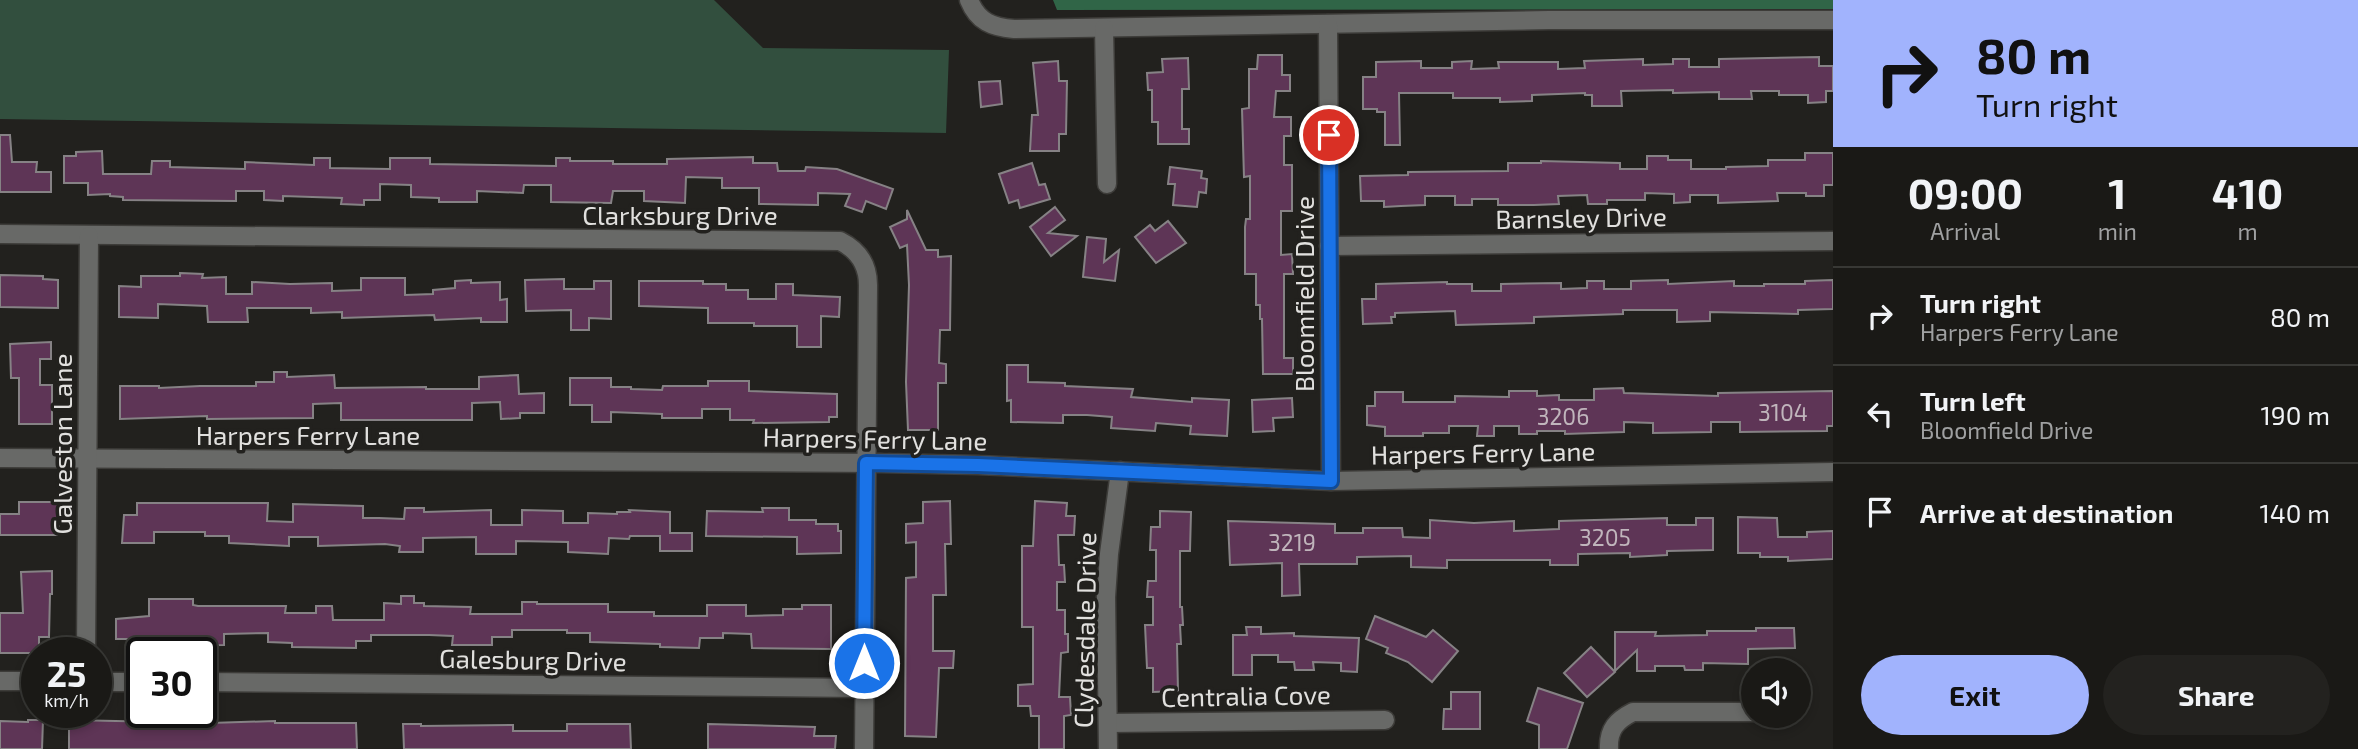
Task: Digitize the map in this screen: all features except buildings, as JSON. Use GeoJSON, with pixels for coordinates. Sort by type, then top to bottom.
{"type":"FeatureCollection","features":[{"type":"Feature","properties":{"kind":"street"},"geometry":{"type":"LineString","coordinates":[[970,0],[983,21],[996,27],[1104,28],[1549,20],[1833,20]]}},
{"type":"Feature","properties":{"kind":"street","name":"Bloomfield Drive"},"geometry":{"type":"LineString","coordinates":[[1328,23],[1331,481]]}},
{"type":"Feature","properties":{"kind":"street"},"geometry":{"type":"LineString","coordinates":[[1104,28],[1107,184]]}},
{"type":"Feature","properties":{"kind":"street","name":"Clarksburg Drive"},"geometry":{"type":"LineString","coordinates":[[0,234],[840,241],[851,246],[864,262],[868,274],[864,749]]}},
{"type":"Feature","properties":{"kind":"street","name":"Galveston Lane"},"geometry":{"type":"LineString","coordinates":[[86,637],[89,236]]}},
{"type":"Feature","properties":{"kind":"street","name":"Barnsley Drive"},"geometry":{"type":"LineString","coordinates":[[1329,246],[1833,241]]}},
{"type":"Feature","properties":{"kind":"street","name":"Harpers Ferry Lane"},"geometry":{"type":"LineString","coordinates":[[0,458],[866,463],[978,465],[1331,481],[1833,472]]}},
{"type":"Feature","properties":{"kind":"street","name":"Clydesdale Drive"},"geometry":{"type":"LineString","coordinates":[[1108,749],[1106,597],[1120,471]]}},
{"type":"Feature","properties":{"kind":"street"},"geometry":{"type":"LineString","coordinates":[[0,681],[21,681]]}},
{"type":"Feature","properties":{"kind":"street","name":"Galesburg Drive"},"geometry":{"type":"LineString","coordinates":[[217,682],[864,688]]}},
{"type":"Feature","properties":{"kind":"street"},"geometry":{"type":"LineString","coordinates":[[1609,749],[1612,727],[1620,718],[1633,712],[1741,712]]}},
{"type":"Feature","properties":{"kind":"street","name":"Centralia Cove"},"geometry":{"type":"LineString","coordinates":[[1108,723],[1385,720]]}},
{"type":"Feature","properties":{"kind":"green space"},"geometry":{"type":"Polygon","coordinates":[[[0,0],[714,0],[763,48],[949,50],[946,133],[0,119],[0,0]]]}},
{"type":"Feature","properties":{"kind":"green space"},"geometry":{"type":"Polygon","coordinates":[[[1053,0],[1833,0],[1833,9],[1057,10],[1053,0]]]}},
{"type":"Feature","properties":{"kind":"route"},"geometry":{"type":"LineString","coordinates":[[864,663],[866,463],[978,465],[1331,481],[1329,135]]}}]}
